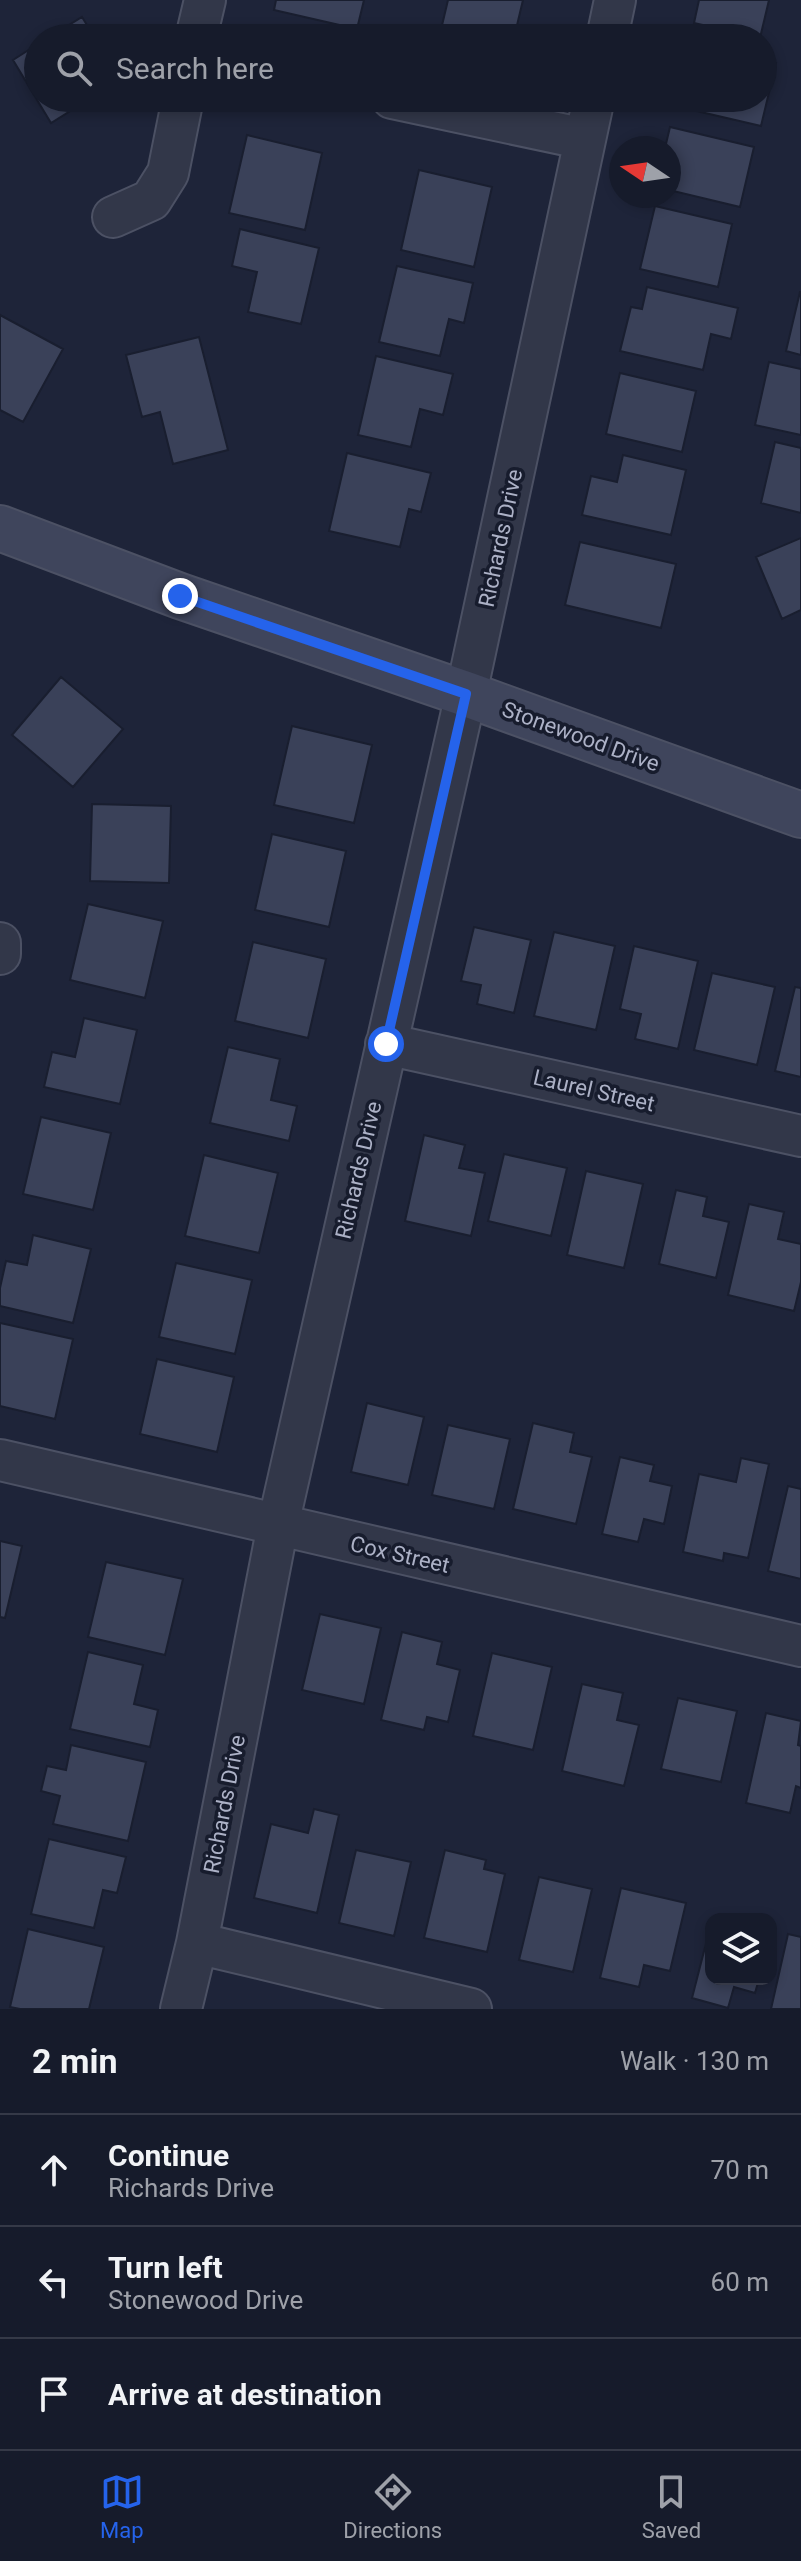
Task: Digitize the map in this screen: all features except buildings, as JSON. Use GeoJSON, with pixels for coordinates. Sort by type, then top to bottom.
{"type":"FeatureCollection","features":[{"type":"Feature","properties":{"kind":"street"},"geometry":{"type":"LineString","coordinates":[[199,24],[205,0]]}},
{"type":"Feature","properties":{"kind":"street"},"geometry":{"type":"LineString","coordinates":[[610,24],[615,0]]}},
{"type":"Feature","properties":{"kind":"street"},"geometry":{"type":"LineString","coordinates":[[113,217],[151,200],[168,173],[180,112]]}},
{"type":"Feature","properties":{"kind":"street"},"geometry":{"type":"LineString","coordinates":[[458,112],[585,139]]}},
{"type":"Feature","properties":{"kind":"street","name":"Richards Drive"},"geometry":{"type":"LineString","coordinates":[[181,2009],[197,1943],[278,1525],[466,694],[591,112]]}},
{"type":"Feature","properties":{"kind":"street","name":"Stonewood Drive"},"geometry":{"type":"LineString","coordinates":[[0,528],[180,596],[466,694],[801,815]]}},
{"type":"Feature","properties":{"kind":"street"},"geometry":{"type":"LineString","coordinates":[[0,943],[0,954]]}},
{"type":"Feature","properties":{"kind":"street","name":"Laurel Street"},"geometry":{"type":"LineString","coordinates":[[386,1044],[801,1136]]}},
{"type":"Feature","properties":{"kind":"street","name":"Cox Street"},"geometry":{"type":"LineString","coordinates":[[0,1460],[801,1646]]}},
{"type":"Feature","properties":{"kind":"street"},"geometry":{"type":"LineString","coordinates":[[197,1943],[471,2009]]}},
{"type":"Feature","properties":{"kind":"route"},"geometry":{"type":"LineString","coordinates":[[180,596],[466,694],[386,1044]]}}]}
